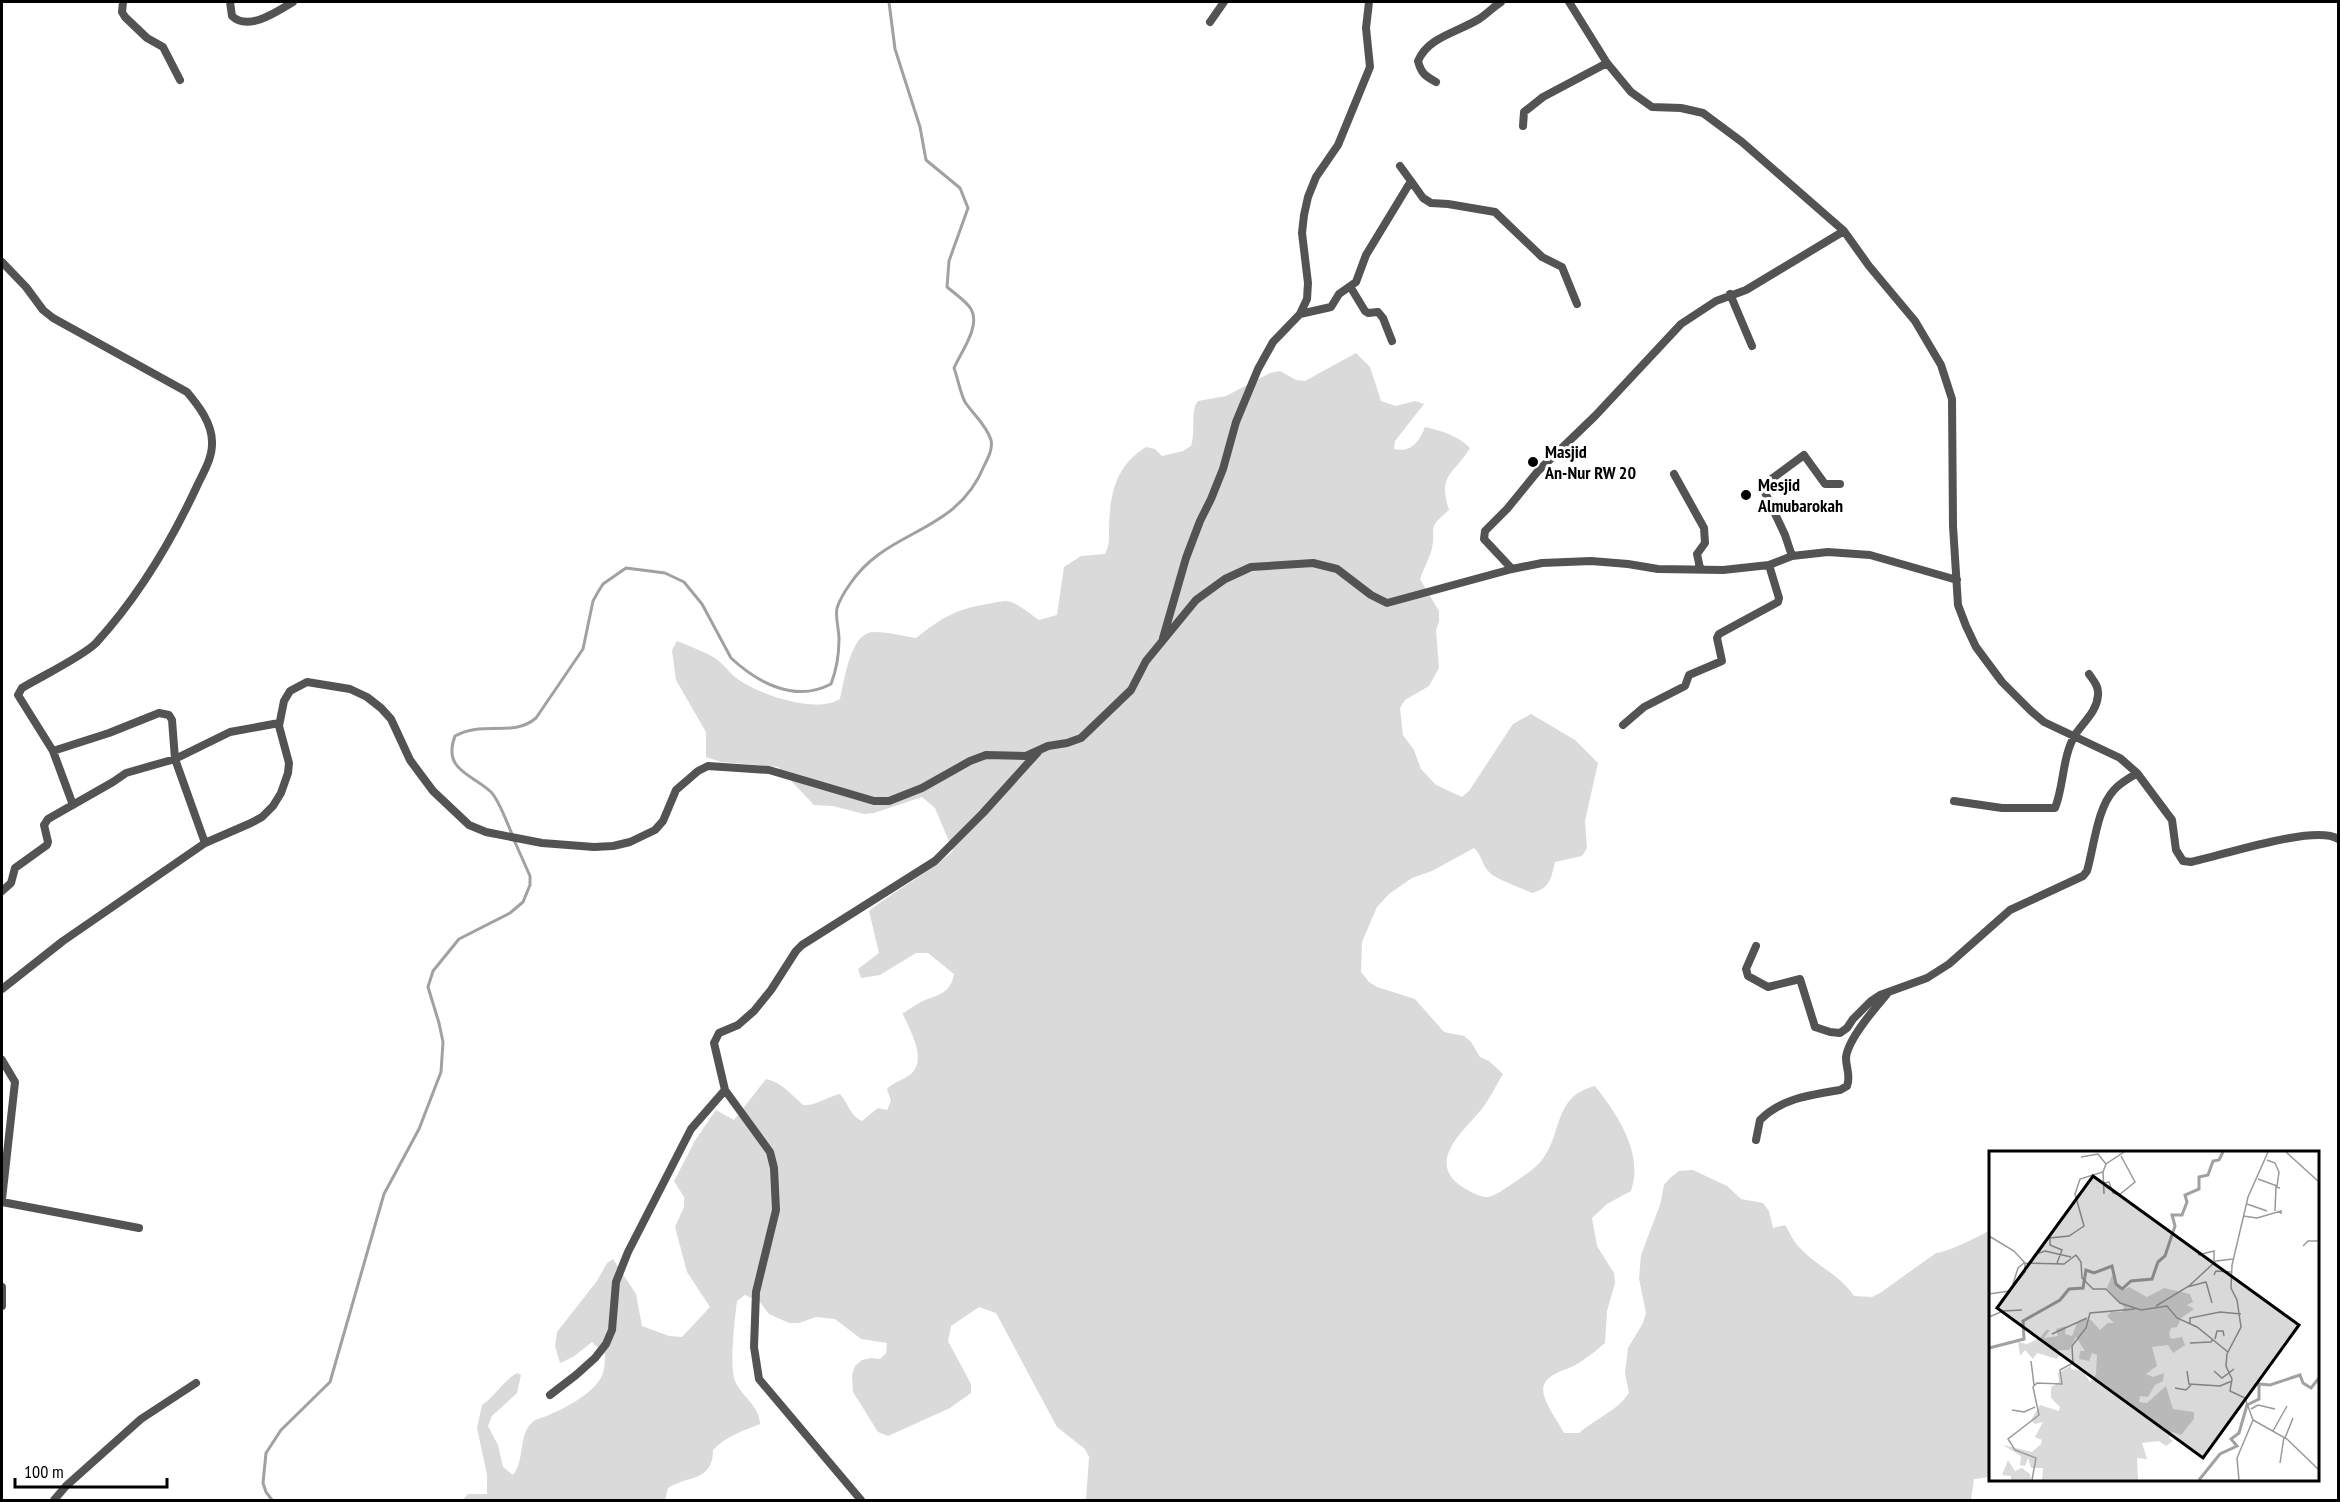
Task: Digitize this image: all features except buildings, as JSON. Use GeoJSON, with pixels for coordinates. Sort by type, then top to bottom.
{"type":"FeatureCollection","features":[{"type":"Feature","properties":{"kind":"street"},"geometry":{"type":"LineString","coordinates":[[123,2],[122,12],[125,17],[147,38],[163,47],[180,80]]}},
{"type":"Feature","properties":{"kind":"street"},"geometry":{"type":"LineString","coordinates":[[230,2],[232,16],[241,21],[260,20],[293,2]]}},
{"type":"Feature","properties":{"kind":"street"},"geometry":{"type":"LineString","coordinates":[[1210,22],[1224,2]]}},
{"type":"Feature","properties":{"kind":"street"},"geometry":{"type":"LineString","coordinates":[[1162,641],[1186,558],[1200,520],[1215,489],[1236,422],[1258,369],[1273,342],[1300,314],[1308,292],[1302,233],[1308,196],[1316,177],[1338,145],[1370,67],[1366,28],[1369,2]]}},
{"type":"Feature","properties":{"kind":"street"},"geometry":{"type":"LineString","coordinates":[[1436,82],[1422,73],[1418,61],[1429,44],[1481,18],[1501,2]]}},
{"type":"Feature","properties":{"kind":"street"},"geometry":{"type":"LineString","coordinates":[[1569,2],[1606,63],[1631,92],[1652,107],[1681,108],[1703,113],[1742,142],[1844,231],[1869,266],[1915,321],[1941,365],[1953,406],[1953,526],[1958,605],[1976,647],[2016,698],[2044,722],[2120,758],[2137,773],[2172,820],[2176,850],[2183,861],[2191,862],[2276,841],[2323,834],[2338,839]]}},
{"type":"Feature","properties":{"kind":"street"},"geometry":{"type":"LineString","coordinates":[[1523,126],[1524,112],[1543,97],[1606,63]]}},
{"type":"Feature","properties":{"kind":"street"},"geometry":{"type":"LineString","coordinates":[[1400,166],[1423,198],[1431,203],[1495,212],[1542,257],[1562,267],[1577,304]]}},
{"type":"Feature","properties":{"kind":"street"},"geometry":{"type":"LineString","coordinates":[[1300,314],[1331,307],[1339,294],[1351,288],[1359,275],[1368,250],[1411,181]]}},
{"type":"Feature","properties":{"kind":"street"},"geometry":{"type":"LineString","coordinates":[[1512,569],[1484,539],[1485,531],[1507,509],[1538,471],[1595,416],[1681,324],[1730,294],[1746,290],[1844,231]]}},
{"type":"Feature","properties":{"kind":"street"},"geometry":{"type":"LineString","coordinates":[[2,262],[26,286],[43,310],[53,318],[187,392],[200,408],[213,441],[210,458],[187,508],[145,582],[94,644],[19,692],[23,705],[53,751],[73,805]]}},
{"type":"Feature","properties":{"kind":"street"},"geometry":{"type":"LineString","coordinates":[[1351,288],[1365,311],[1379,314],[1392,341]]}},
{"type":"Feature","properties":{"kind":"street"},"geometry":{"type":"LineString","coordinates":[[1730,294],[1752,346]]}},
{"type":"Feature","properties":{"kind":"street"},"geometry":{"type":"LineString","coordinates":[[1792,555],[1785,535],[1763,492],[1762,485],[1804,455],[1826,484],[1840,484]]}},
{"type":"Feature","properties":{"kind":"street"},"geometry":{"type":"LineString","coordinates":[[1674,474],[1704,528],[1705,543],[1697,554],[1700,568]]}},
{"type":"Feature","properties":{"kind":"street"},"geometry":{"type":"LineString","coordinates":[[2,990],[63,941],[205,843],[262,818],[277,800],[288,773],[289,763],[279,723],[284,701],[290,691],[307,682],[350,689],[367,697],[391,719],[410,760],[433,791],[469,825],[486,832],[542,843],[594,847],[613,846],[642,838],[656,830],[663,821],[676,790],[698,771],[708,766],[769,770],[874,801],[889,801],[922,788],[970,760],[998,754],[1026,756],[1081,738],[1131,690],[1146,662],[1196,600],[1225,579],[1251,567],[1313,563],[1337,569],[1371,595],[1387,603],[1512,569],[1542,563],[1591,561],[1658,569],[1723,570],[1769,565],[1792,555],[1828,552],[1870,555],[1957,580]]}},
{"type":"Feature","properties":{"kind":"street"},"geometry":{"type":"LineString","coordinates":[[1623,725],[1644,707],[1685,687],[1689,675],[1722,661],[1717,638],[1719,634],[1778,602],[1779,598],[1769,565]]}},
{"type":"Feature","properties":{"kind":"street"},"geometry":{"type":"LineString","coordinates":[[1954,801],[2002,808],[2054,809],[2074,736],[2096,704],[2098,689],[2089,674]]}},
{"type":"Feature","properties":{"kind":"street"},"geometry":{"type":"LineString","coordinates":[[53,751],[163,712],[169,715],[172,720],[175,759],[205,843]]}},
{"type":"Feature","properties":{"kind":"street"},"geometry":{"type":"LineString","coordinates":[[2,891],[11,883],[15,868],[47,845],[45,822],[114,782],[126,772],[175,759],[230,732],[279,723]]}},
{"type":"Feature","properties":{"kind":"street"},"geometry":{"type":"LineString","coordinates":[[861,1500],[759,1378],[754,1347],[756,1292],[776,1210],[774,1168],[770,1152],[724,1090],[714,1043],[717,1035],[738,1024],[754,1011],[802,945],[935,861],[983,813],[1040,750]]}},
{"type":"Feature","properties":{"kind":"street"},"geometry":{"type":"LineString","coordinates":[[1756,946],[1746,973],[1768,987],[1800,979],[1814,1025],[1817,1029],[1840,1033],[1848,1028],[1853,1019],[1871,1001],[1889,991],[1927,978],[1949,964],[2010,910],[2086,874],[2102,812],[2108,798],[2116,787],[2137,773]]}},
{"type":"Feature","properties":{"kind":"street"},"geometry":{"type":"LineString","coordinates":[[1756,1140],[1755,1133],[1760,1120],[1780,1105],[1792,1099],[1840,1090],[1846,1086],[1849,1069],[1846,1061],[1848,1050],[1864,1021],[1889,991]]}},
{"type":"Feature","properties":{"kind":"street"},"geometry":{"type":"LineString","coordinates":[[2,1060],[15,1082],[2,1200],[139,1228]]}},
{"type":"Feature","properties":{"kind":"street"},"geometry":{"type":"LineString","coordinates":[[550,1395],[595,1358],[606,1344],[612,1330],[616,1282],[628,1252],[691,1130],[724,1090]]}},
{"type":"Feature","properties":{"kind":"street"},"geometry":{"type":"LineString","coordinates":[[2,1287],[2,1306]]}},
{"type":"Feature","properties":{"kind":"street"},"geometry":{"type":"LineString","coordinates":[[54,1500],[66,1486],[141,1419],[196,1383]]}},
{"type":"Feature","properties":{"kind":"shaded area"},"geometry":{"type":"Polygon","coordinates":[[[1356,353],[1370,367],[1381,401],[1396,406],[1415,401],[1424,404],[1395,441],[1394,449],[1410,448],[1425,427],[1455,437],[1470,448],[1446,482],[1449,510],[1434,526],[1431,552],[1420,579],[1439,611],[1436,630],[1439,668],[1429,686],[1405,700],[1400,708],[1403,735],[1414,750],[1421,769],[1436,785],[1462,797],[1469,791],[1513,724],[1531,714],[1575,740],[1598,763],[1585,821],[1587,848],[1582,856],[1555,862],[1551,878],[1543,888],[1532,893],[1497,878],[1487,869],[1474,848],[1432,871],[1412,878],[1389,894],[1377,907],[1362,942],[1361,972],[1369,982],[1377,987],[1415,999],[1444,1032],[1464,1036],[1471,1042],[1480,1057],[1489,1061],[1503,1074],[1484,1106],[1454,1142],[1449,1152],[1447,1162],[1449,1172],[1465,1189],[1487,1197],[1526,1174],[1542,1160],[1549,1149],[1565,1107],[1572,1098],[1595,1086],[1612,1109],[1626,1135],[1634,1162],[1631,1191],[1607,1204],[1592,1218],[1597,1246],[1614,1273],[1615,1283],[1607,1311],[1605,1343],[1579,1363],[1549,1378],[1543,1388],[1545,1400],[1564,1433],[1579,1433],[1612,1410],[1629,1393],[1625,1373],[1628,1348],[1643,1323],[1646,1313],[1639,1279],[1641,1255],[1660,1205],[1664,1185],[1679,1171],[1693,1170],[1727,1186],[1741,1199],[1763,1203],[1769,1211],[1773,1228],[1785,1225],[1799,1247],[1842,1282],[1854,1296],[1872,1297],[1936,1253],[1955,1247],[1989,1231],[1989,1477],[1974,1479],[1971,1500],[1086,1500],[1089,1457],[1085,1449],[1057,1427],[996,1313],[979,1307],[951,1326],[948,1341],[971,1384],[971,1393],[950,1408],[888,1436],[878,1432],[853,1392],[852,1375],[855,1366],[862,1360],[880,1359],[886,1353],[887,1343],[861,1339],[835,1319],[816,1317],[799,1323],[789,1323],[769,1314],[760,1302],[745,1295],[737,1301],[733,1374],[738,1387],[757,1412],[760,1424],[735,1434],[718,1445],[713,1450],[709,1468],[704,1473],[668,1488],[665,1500],[462,1500],[468,1494],[487,1494],[487,1475],[477,1428],[482,1405],[507,1380],[517,1373],[521,1375],[517,1393],[492,1416],[488,1426],[498,1445],[503,1467],[513,1475],[517,1469],[529,1425],[535,1420],[572,1404],[600,1380],[605,1354],[592,1342],[573,1357],[560,1363],[555,1346],[557,1332],[597,1281],[607,1263],[613,1259],[636,1294],[642,1326],[669,1336],[682,1337],[710,1307],[687,1272],[675,1227],[684,1207],[684,1197],[674,1181],[696,1139],[716,1110],[734,1120],[766,1079],[781,1086],[803,1105],[813,1104],[840,1094],[852,1112],[862,1121],[878,1108],[887,1110],[891,1101],[887,1089],[911,1074],[918,1060],[916,1043],[902,1012],[942,993],[950,986],[954,974],[928,953],[916,953],[880,975],[861,978],[858,969],[879,953],[869,911],[953,851],[935,808],[922,797],[874,813],[864,814],[833,806],[814,805],[778,767],[721,762],[706,757],[706,732],[676,680],[672,650],[677,641],[715,658],[749,686],[789,701],[817,704],[840,699],[854,648],[866,634],[879,632],[916,638],[957,612],[1002,601],[1014,603],[1039,620],[1057,615],[1064,567],[1081,556],[1105,554],[1113,492],[1121,471],[1136,454],[1146,447],[1155,449],[1162,456],[1183,451],[1191,446],[1194,409],[1198,401],[1226,396],[1270,373],[1280,371],[1296,380],[1305,381],[1356,353]]]}},
{"type":"Feature","properties":{"kind":"waterway"},"geometry":{"type":"LineString","coordinates":[[512,834],[491,792],[456,764],[452,757],[455,736],[476,729],[518,727],[536,718],[583,649],[593,601],[603,584],[626,568],[665,573],[684,582],[702,604],[731,658],[742,667],[778,688],[791,691],[817,689],[831,684],[833,679],[839,644],[837,608],[850,584],[865,566],[883,552],[939,519],[956,506],[972,489],[987,460],[991,450],[991,440],[983,425],[965,402],[954,368],[972,331],[973,316],[966,303],[947,287],[949,261],[968,208],[960,188],[926,160],[920,127],[895,49],[889,2]]}},
{"type":"Feature","properties":{"kind":"waterway"},"geometry":{"type":"LineString","coordinates":[[272,1500],[263,1483],[266,1453],[281,1430],[330,1382],[384,1194],[419,1129],[441,1072],[443,1042],[428,987],[433,971],[459,939],[510,913],[523,902],[530,885],[530,876],[514,840]]}},
{"type":"Feature","properties":{"kind":"place","name":"Masjid An-Nur RW 20"},"geometry":{"type":"Point","coordinates":[1533,462]}},
{"type":"Feature","properties":{"kind":"place","name":"Mesjid Almubarokah"},"geometry":{"type":"Point","coordinates":[1746,495]}}]}
